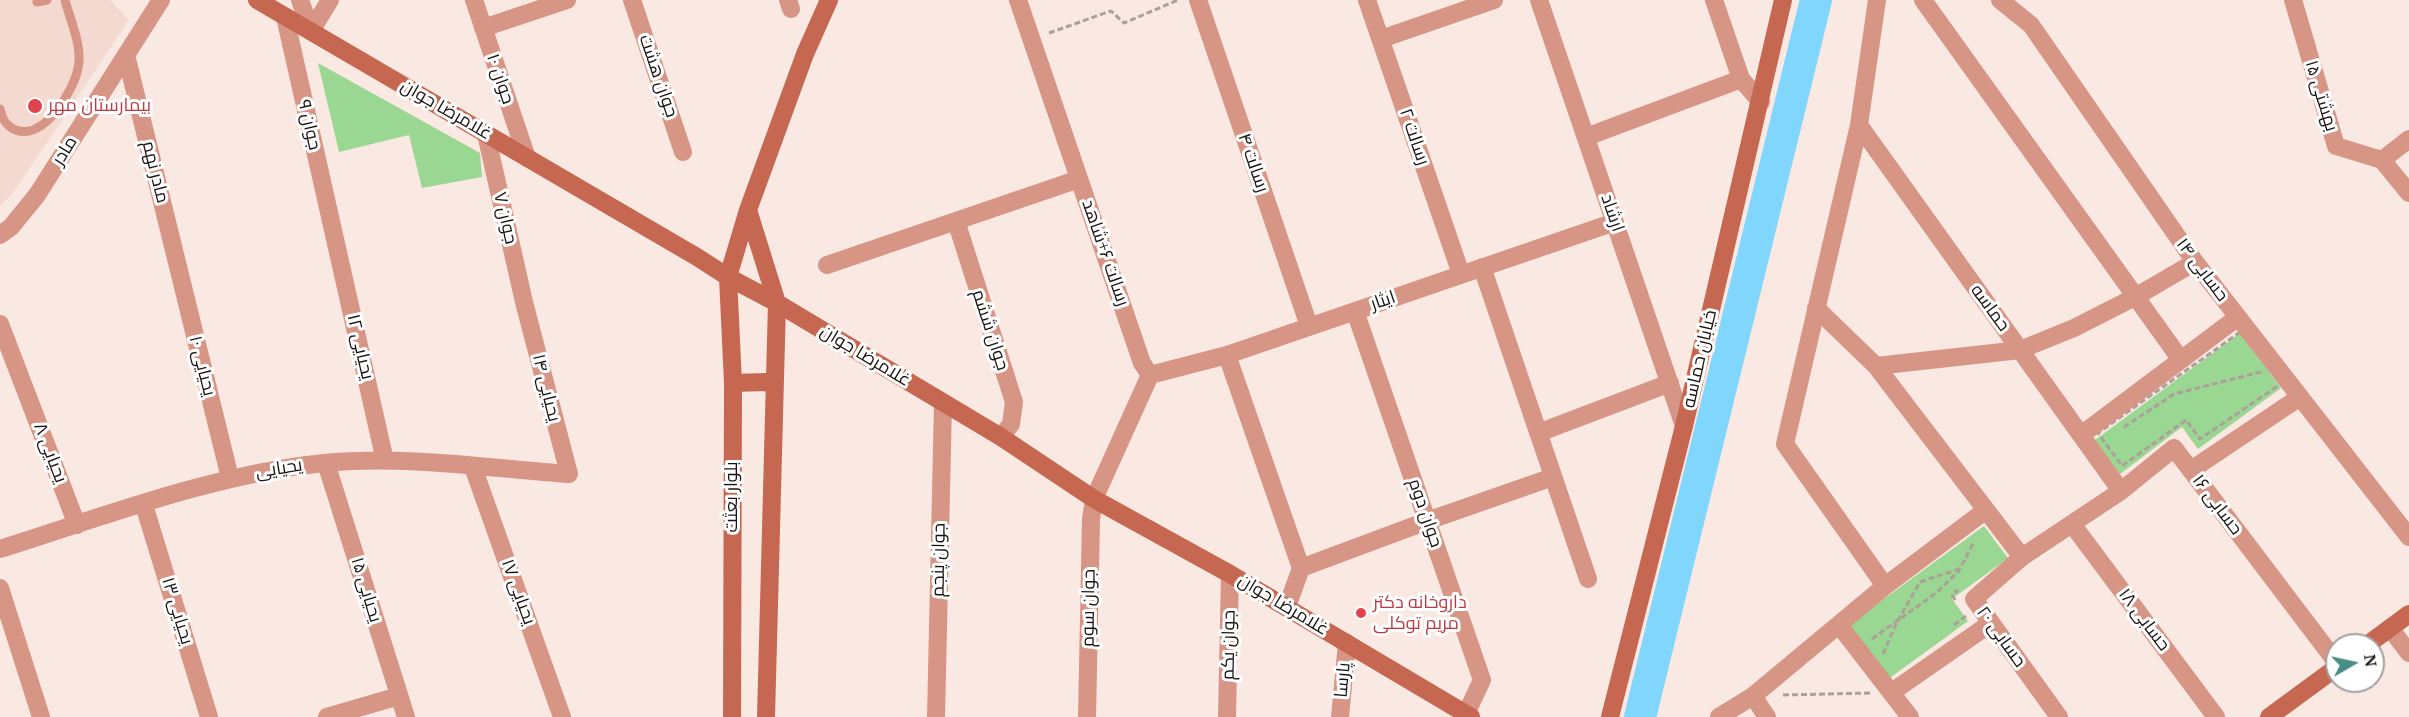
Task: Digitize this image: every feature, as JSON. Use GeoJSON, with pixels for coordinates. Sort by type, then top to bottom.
{"type":"FeatureCollection","features":[{"type":"Feature","properties":{"kind":"main road","name":"غلامرضا جوان"},"geometry":{"type":"LineString","coordinates":[[257,0],[728,277],[777,303],[1001,437],[1094,499],[1230,574],[1469,715]]}},
{"type":"Feature","properties":{"kind":"main road","name":"بلوار بعثت"},"geometry":{"type":"LineString","coordinates":[[732,717],[733,383],[728,277],[748,210],[805,54],[829,0]]}},
{"type":"Feature","properties":{"kind":"main road","name":"خیابان حماسه"},"geometry":{"type":"LineString","coordinates":[[1611,710],[1684,426],[1783,0]]}},
{"type":"Feature","properties":{"kind":"main road"},"geometry":{"type":"LineString","coordinates":[[748,210],[777,303],[766,717]]}},
{"type":"Feature","properties":{"kind":"main road"},"geometry":{"type":"LineString","coordinates":[[733,383],[766,382],[774,386]]}},
{"type":"Feature","properties":{"kind":"main road"},"geometry":{"type":"LineString","coordinates":[[2383,633],[2409,614]]}},
{"type":"Feature","properties":{"kind":"main road"},"geometry":{"type":"LineString","coordinates":[[2281,714],[2325,676]]}},
{"type":"Feature","properties":{"kind":"main road"},"geometry":{"type":"LineString","coordinates":[[1598,717],[1611,710]]}},
{"type":"Feature","properties":{"kind":"street","name":"مادر"},"geometry":{"type":"LineString","coordinates":[[0,235],[11,227],[38,195],[161,0]]}},
{"type":"Feature","properties":{"kind":"street"},"geometry":{"type":"LineString","coordinates":[[300,0],[311,31]]}},
{"type":"Feature","properties":{"kind":"street"},"geometry":{"type":"LineString","coordinates":[[311,31],[330,0]]}},
{"type":"Feature","properties":{"kind":"street","name":"جوان ۱۰"},"geometry":{"type":"LineString","coordinates":[[474,0],[527,158]]}},
{"type":"Feature","properties":{"kind":"street"},"geometry":{"type":"LineString","coordinates":[[483,28],[567,0]]}},
{"type":"Feature","properties":{"kind":"street","name":"جوان هشت"},"geometry":{"type":"LineString","coordinates":[[632,0],[683,152]]}},
{"type":"Feature","properties":{"kind":"street","name":"رسالت ۶+شاهد"},"geometry":{"type":"LineString","coordinates":[[1018,0],[1142,363],[1150,375]]}},
{"type":"Feature","properties":{"kind":"street","name":"رسالت ۴"},"geometry":{"type":"LineString","coordinates":[[1198,0],[1309,326]]}},
{"type":"Feature","properties":{"kind":"street","name":"رسالت ۲"},"geometry":{"type":"LineString","coordinates":[[1367,0],[1461,274]]}},
{"type":"Feature","properties":{"kind":"street"},"geometry":{"type":"LineString","coordinates":[[1381,39],[1494,0]]}},
{"type":"Feature","properties":{"kind":"street","name":"ارشاد"},"geometry":{"type":"LineString","coordinates":[[1539,0],[1684,426]]}},
{"type":"Feature","properties":{"kind":"street"},"geometry":{"type":"LineString","coordinates":[[1714,0],[1741,79],[1761,102]]}},
{"type":"Feature","properties":{"kind":"street"},"geometry":{"type":"LineString","coordinates":[[1877,0],[1859,125],[1785,444],[1885,586]]}},
{"type":"Feature","properties":{"kind":"street"},"geometry":{"type":"LineString","coordinates":[[1923,0],[2181,360]]}},
{"type":"Feature","properties":{"kind":"street","name":"حسابی ۱۴"},"geometry":{"type":"LineString","coordinates":[[2000,0],[2031,25],[2195,262],[2274,368],[2300,397],[2409,537]]}},
{"type":"Feature","properties":{"kind":"street","name":"بهشتی ۱۵"},"geometry":{"type":"LineString","coordinates":[[2293,0],[2336,146],[2382,160]]}},
{"type":"Feature","properties":{"kind":"street","name":"جوان ۹"},"geometry":{"type":"LineString","coordinates":[[285,16],[334,232]]}},
{"type":"Feature","properties":{"kind":"street","name":"مادر نهم"},"geometry":{"type":"LineString","coordinates":[[126,55],[175,254]]}},
{"type":"Feature","properties":{"kind":"street"},"geometry":{"type":"LineString","coordinates":[[1586,137],[1741,79]]}},
{"type":"Feature","properties":{"kind":"street","name":"حماسه"},"geometry":{"type":"LineString","coordinates":[[1859,125],[2121,491]]}},
{"type":"Feature","properties":{"kind":"street","name":"جوان ۷"},"geometry":{"type":"LineString","coordinates":[[486,134],[524,302]]}},
{"type":"Feature","properties":{"kind":"street"},"geometry":{"type":"LineString","coordinates":[[2409,139],[2382,160],[2409,193]]}},
{"type":"Feature","properties":{"kind":"street"},"geometry":{"type":"LineString","coordinates":[[827,265],[1079,179]]}},
{"type":"Feature","properties":{"kind":"street","name":"جوان ششم"},"geometry":{"type":"LineString","coordinates":[[956,221],[1014,402],[1011,423],[1001,437]]}},
{"type":"Feature","properties":{"kind":"street","name":"ایثار"},"geometry":{"type":"LineString","coordinates":[[1150,375],[1227,355],[1615,222]]}},
{"type":"Feature","properties":{"kind":"street","name":"یحیایی ۱۲"},"geometry":{"type":"LineString","coordinates":[[334,232],[386,461]]}},
{"type":"Feature","properties":{"kind":"street","name":"یحیایی ۱۰"},"geometry":{"type":"LineString","coordinates":[[175,254],[230,478]]}},
{"type":"Feature","properties":{"kind":"street"},"geometry":{"type":"LineString","coordinates":[[1876,366],[2020,350],[2074,328],[2135,297],[2195,262]]}},
{"type":"Feature","properties":{"kind":"street"},"geometry":{"type":"LineString","coordinates":[[1482,267],[1588,579]]}},
{"type":"Feature","properties":{"kind":"street","name":"یحیایی ۱۴"},"geometry":{"type":"LineString","coordinates":[[524,302],[568,474]]}},
{"type":"Feature","properties":{"kind":"street"},"geometry":{"type":"LineString","coordinates":[[1816,309],[1876,366],[2022,557]]}},
{"type":"Feature","properties":{"kind":"street","name":"جوان دوم"},"geometry":{"type":"LineString","coordinates":[[1355,311],[1482,680],[1469,715]]}},
{"type":"Feature","properties":{"kind":"street"},"geometry":{"type":"LineString","coordinates":[[2081,435],[2238,317]]}},
{"type":"Feature","properties":{"kind":"street","name":"یحیایی ۸"},"geometry":{"type":"LineString","coordinates":[[0,324],[77,525]]}},
{"type":"Feature","properties":{"kind":"street"},"geometry":{"type":"LineString","coordinates":[[1227,355],[1301,568],[1287,607]]}},
{"type":"Feature","properties":{"kind":"street"},"geometry":{"type":"LineString","coordinates":[[1094,499],[1150,375]]}},
{"type":"Feature","properties":{"kind":"street"},"geometry":{"type":"LineString","coordinates":[[1538,433],[1670,383]]}},
{"type":"Feature","properties":{"kind":"street"},"geometry":{"type":"LineString","coordinates":[[2191,470],[2300,397]]}},
{"type":"Feature","properties":{"kind":"street","name":"جوان پنجم"},"geometry":{"type":"LineString","coordinates":[[936,717],[943,403]]}},
{"type":"Feature","properties":{"kind":"street","name":"حسابی ۱۶"},"geometry":{"type":"LineString","coordinates":[[2072,524],[2121,491],[2174,448],[2325,649]]}},
{"type":"Feature","properties":{"kind":"street","name":"یحیایی"},"geometry":{"type":"LineString","coordinates":[[0,549],[230,478],[282,468],[326,463],[386,461],[568,474]]}},
{"type":"Feature","properties":{"kind":"street","name":"یحیایی ۱۵"},"geometry":{"type":"LineString","coordinates":[[326,463],[406,717]]}},
{"type":"Feature","properties":{"kind":"street","name":"یحیایی ۱۷"},"geometry":{"type":"LineString","coordinates":[[473,467],[562,717]]}},
{"type":"Feature","properties":{"kind":"street"},"geometry":{"type":"LineString","coordinates":[[1301,568],[1553,477]]}},
{"type":"Feature","properties":{"kind":"street","name":"جوان سوم"},"geometry":{"type":"LineString","coordinates":[[1087,717],[1091,519],[1094,499]]}},
{"type":"Feature","properties":{"kind":"street","name":"یحیایی ۱۳"},"geometry":{"type":"LineString","coordinates":[[144,504],[209,717]]}},
{"type":"Feature","properties":{"kind":"street"},"geometry":{"type":"LineString","coordinates":[[1719,717],[1753,696],[1885,586],[1986,510]]}},
{"type":"Feature","properties":{"kind":"street","name":"حسابی ۲۰"},"geometry":{"type":"LineString","coordinates":[[2059,717],[1974,599],[2022,557],[2072,524]]}},
{"type":"Feature","properties":{"kind":"street","name":"حسابی ۱۸"},"geometry":{"type":"LineString","coordinates":[[2072,524],[2216,717]]}},
{"type":"Feature","properties":{"kind":"street","name":"جوان یکم"},"geometry":{"type":"LineString","coordinates":[[1227,717],[1230,574]]}},
{"type":"Feature","properties":{"kind":"street"},"geometry":{"type":"LineString","coordinates":[[0,588],[41,717]]}},
{"type":"Feature","properties":{"kind":"street"},"geometry":{"type":"LineString","coordinates":[[1892,692],[1991,622]]}},
{"type":"Feature","properties":{"kind":"street"},"geometry":{"type":"LineString","coordinates":[[1839,625],[1910,717]]}},
{"type":"Feature","properties":{"kind":"street"},"geometry":{"type":"LineString","coordinates":[[2390,628],[2409,653]]}},
{"type":"Feature","properties":{"kind":"street","name":"پارسا"},"geometry":{"type":"LineString","coordinates":[[1340,717],[1347,643]]}},
{"type":"Feature","properties":{"kind":"street"},"geometry":{"type":"LineString","coordinates":[[327,717],[399,696]]}},
{"type":"Feature","properties":{"kind":"street"},"geometry":{"type":"LineString","coordinates":[[1753,696],[1767,717]]}},
{"type":"Feature","properties":{"kind":"lane"},"geometry":{"type":"LineString","coordinates":[[0,109],[2,118],[8,125],[25,132],[34,131],[49,121],[74,82],[79,66],[78,50],[65,0]]}},
{"type":"Feature","properties":{"kind":"path"},"geometry":{"type":"LineString","coordinates":[[1031,39],[1111,11],[1124,23],[1178,0]]}},
{"type":"Feature","properties":{"kind":"path"},"geometry":{"type":"LineString","coordinates":[[2243,330],[2274,368],[2282,383],[2200,439],[2186,420],[2122,466],[2102,441],[2098,433],[2243,330]]}},
{"type":"Feature","properties":{"kind":"path"},"geometry":{"type":"LineString","coordinates":[[2120,429],[2174,394],[2274,368]]}},
{"type":"Feature","properties":{"kind":"path"},"geometry":{"type":"LineString","coordinates":[[2102,441],[2111,435]]}},
{"type":"Feature","properties":{"kind":"path"},"geometry":{"type":"LineString","coordinates":[[1857,648],[1898,622],[1936,593],[1960,568],[1975,540]]}},
{"type":"Feature","properties":{"kind":"path"},"geometry":{"type":"LineString","coordinates":[[1880,662],[1920,582],[1960,568]]}},
{"type":"Feature","properties":{"kind":"path"},"geometry":{"type":"LineString","coordinates":[[1957,602],[1952,594],[1961,588]]}},
{"type":"Feature","properties":{"kind":"path"},"geometry":{"type":"LineString","coordinates":[[1950,628],[1967,615],[1962,608]]}},
{"type":"Feature","properties":{"kind":"path"},"geometry":{"type":"LineString","coordinates":[[1753,696],[1892,692]]}},
{"type":"Feature","properties":{"kind":"shaded area","name":"بیمارستان مهر"},"geometry":{"type":"Polygon","coordinates":[[[0,0],[110,0],[129,20],[13,193],[0,206],[0,0]]]}},
{"type":"Feature","properties":{"kind":"green space"},"geometry":{"type":"Polygon","coordinates":[[[318,63],[480,153],[482,177],[422,188],[409,135],[339,152],[318,63]]]}},
{"type":"Feature","properties":{"kind":"green space"},"geometry":{"type":"Polygon","coordinates":[[[2240,333],[2281,388],[2198,449],[2182,427],[2120,474],[2095,440],[2240,333]]]}},
{"type":"Feature","properties":{"kind":"green space"},"geometry":{"type":"Polygon","coordinates":[[[1984,526],[2008,558],[1952,599],[1968,621],[1887,680],[1848,625],[1984,526]]]}},
{"type":"Feature","properties":{"kind":"waterway"},"geometry":{"type":"LineString","coordinates":[[1640,717],[1816,0]]}},
{"type":"Feature","properties":{"kind":"place","name":"بیمارستان مهر"},"geometry":{"type":"Point","coordinates":[35,106]}},
{"type":"Feature","properties":{"kind":"place","name":"داروخانه دکتر مریم توکلی"},"geometry":{"type":"Point","coordinates":[1361,613]}}]}
